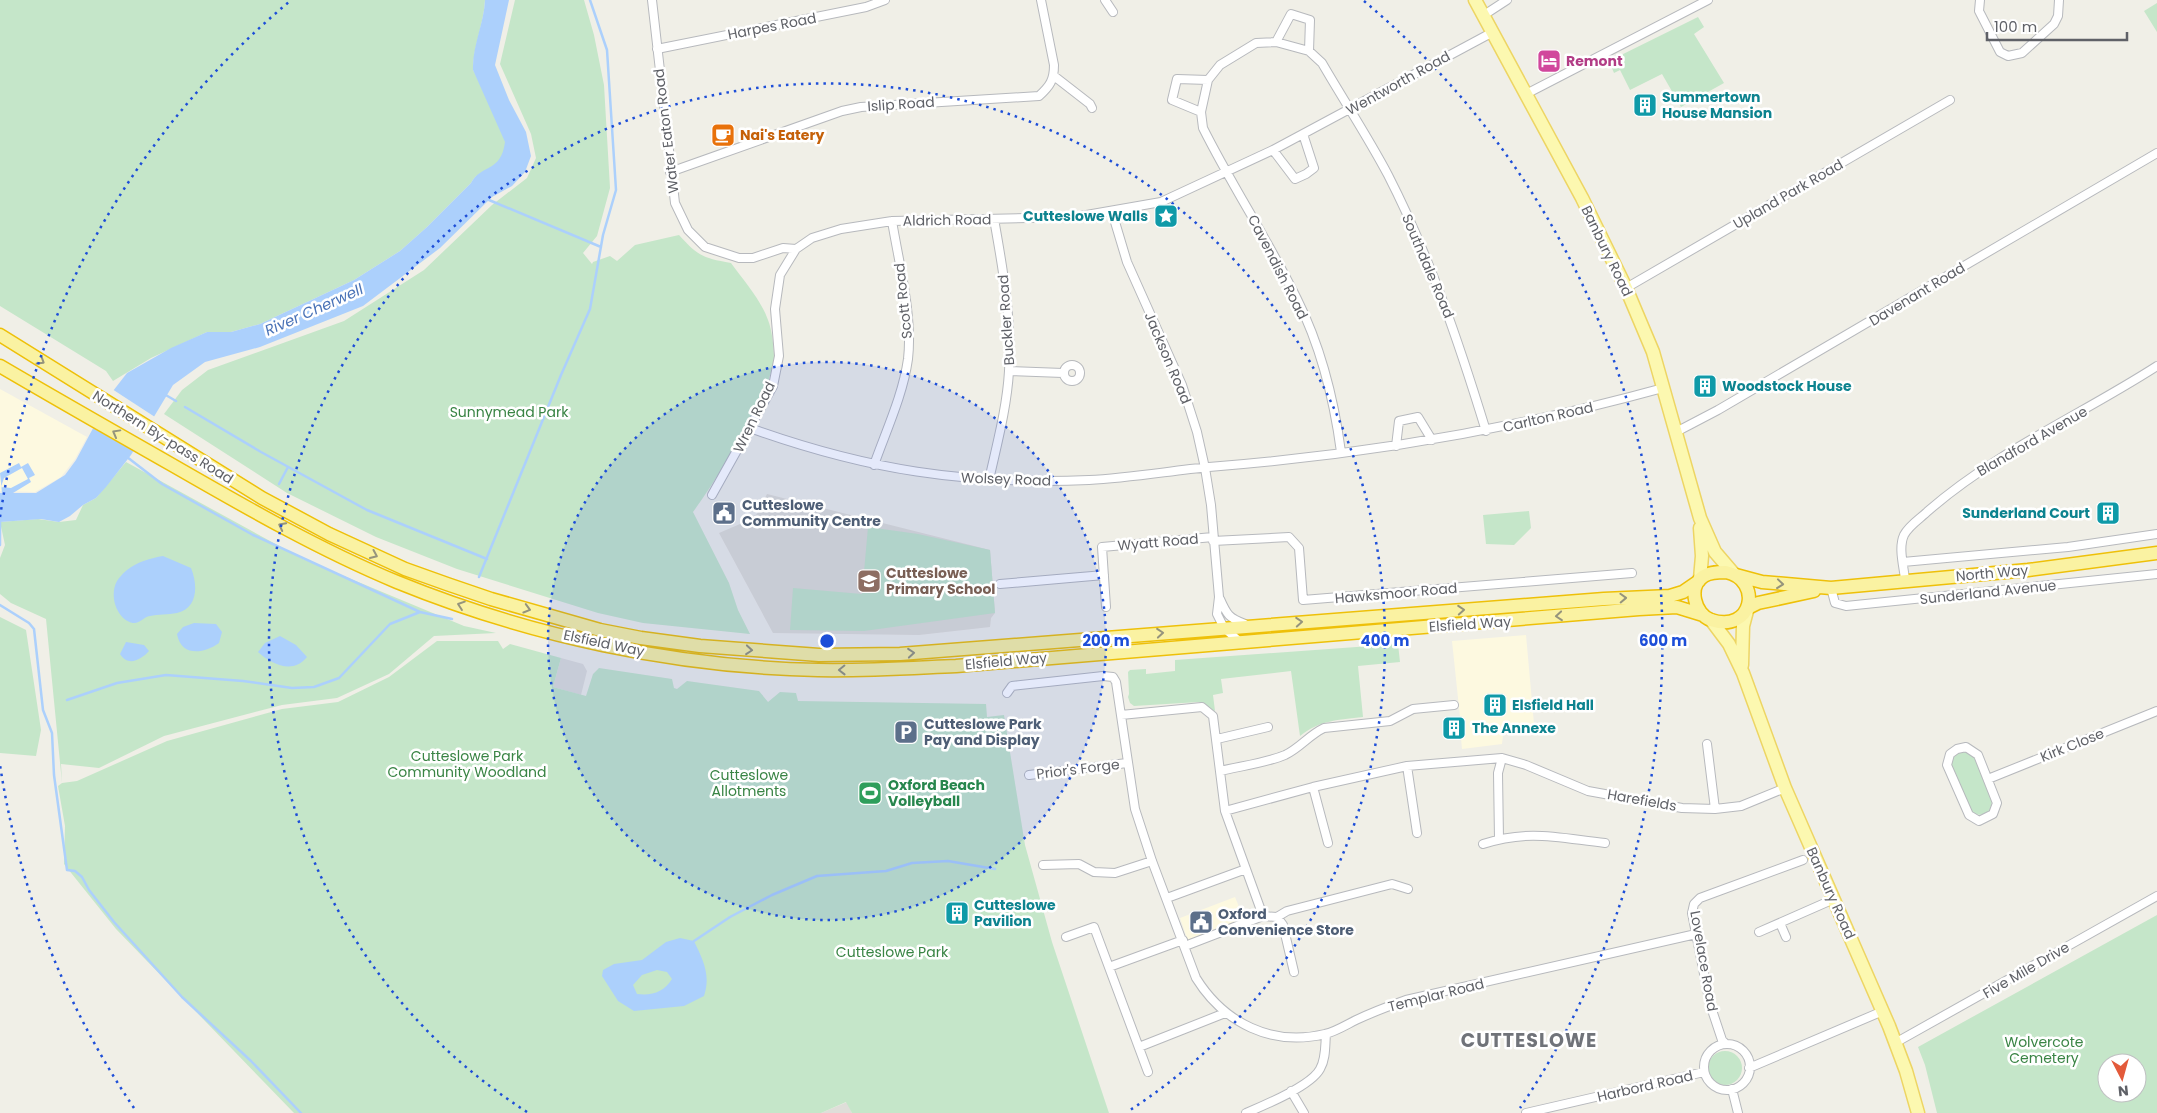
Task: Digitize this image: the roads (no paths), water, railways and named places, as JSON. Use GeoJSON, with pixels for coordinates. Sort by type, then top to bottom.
{"type":"FeatureCollection","features":[{"type":"Feature","properties":{"kind":"highway","name":"Northern By-pass Road"},"geometry":{"type":"LineString","coordinates":[[0,335],[262,498],[330,534]]}},
{"type":"Feature","properties":{"kind":"highway","name":"Northern By-pass Road"},"geometry":{"type":"LineString","coordinates":[[0,366],[252,511],[325,549]]}},
{"type":"Feature","properties":{"kind":"highway","name":"Elsfield Way"},"geometry":{"type":"LineString","coordinates":[[330,534],[405,569],[491,599],[600,630],[700,646],[819,655],[900,654],[1604,599],[1659,597],[1679,594],[1699,580]]}},
{"type":"Feature","properties":{"kind":"highway","name":"Elsfield Way"},"geometry":{"type":"LineString","coordinates":[[325,549],[396,581],[488,614],[598,644],[639,652],[750,666],[818,670],[947,666],[1653,608],[1676,607],[1707,618]]}},
{"type":"Feature","properties":{"kind":"highway","name":"North Way"},"geometry":{"type":"LineString","coordinates":[[1748,610],[1758,603],[1828,588],[2028,570],[2157,553]]}},
{"type":"Feature","properties":{"kind":"highway"},"geometry":{"type":"LineString","coordinates":[[1726,572],[1734,574],[1748,592],[1748,610],[1732,620],[1707,618],[1697,607],[1695,599],[1699,580],[1710,573],[1726,572]]}},
{"type":"Feature","properties":{"kind":"highway","name":"North Way"},"geometry":{"type":"LineString","coordinates":[[1734,574],[1762,582],[1828,588]]}},
{"type":"Feature","properties":{"kind":"main road","name":"Banbury Road"},"geometry":{"type":"LineString","coordinates":[[1476,0],[1582,198],[1626,288],[1653,352],[1700,518],[1715,552],[1734,574]]}},
{"type":"Feature","properties":{"kind":"main road","name":"Banbury Road"},"geometry":{"type":"LineString","coordinates":[[1699,580],[1702,556],[1700,518]]}},
{"type":"Feature","properties":{"kind":"main road","name":"Banbury Road"},"geometry":{"type":"LineString","coordinates":[[1743,673],[1742,637],[1748,610]]}},
{"type":"Feature","properties":{"kind":"main road","name":"Banbury Road"},"geometry":{"type":"LineString","coordinates":[[1707,618],[1729,644],[1743,673],[1785,788],[1883,1011],[1906,1071],[1918,1113]]}},
{"type":"Feature","properties":{"kind":"street","name":"Water Eaton Road"},"geometry":{"type":"LineString","coordinates":[[652,0],[675,203],[688,230],[705,247],[739,258]]}},
{"type":"Feature","properties":{"kind":"street","name":"Harpes Road"},"geometry":{"type":"LineString","coordinates":[[657,49],[866,7],[885,0]]}},
{"type":"Feature","properties":{"kind":"street"},"geometry":{"type":"LineString","coordinates":[[1041,0],[1054,65],[1054,76],[1090,104],[1092,108]]}},
{"type":"Feature","properties":{"kind":"street"},"geometry":{"type":"LineString","coordinates":[[1105,0],[1113,12]]}},
{"type":"Feature","properties":{"kind":"street"},"geometry":{"type":"LineString","coordinates":[[1484,15],[1507,0]]}},
{"type":"Feature","properties":{"kind":"street"},"geometry":{"type":"LineString","coordinates":[[1526,94],[1708,0]]}},
{"type":"Feature","properties":{"kind":"street"},"geometry":{"type":"LineString","coordinates":[[1980,0],[1979,11],[2000,52],[2008,56],[2022,53],[2054,24],[2058,16],[2059,0]]}},
{"type":"Feature","properties":{"kind":"street"},"geometry":{"type":"LineString","coordinates":[[1208,80],[1177,79],[1172,100],[1201,112],[1208,80],[1220,65],[1256,43],[1276,42],[1309,51],[1310,20],[1291,14],[1276,42]]}},
{"type":"Feature","properties":{"kind":"street","name":"Wentworth Road"},"geometry":{"type":"LineString","coordinates":[[1161,202],[1273,150],[1493,32]]}},
{"type":"Feature","properties":{"kind":"street","name":"Southdale Road"},"geometry":{"type":"LineString","coordinates":[[1309,51],[1322,63],[1387,174],[1424,251],[1460,346],[1486,431]]}},
{"type":"Feature","properties":{"kind":"street","name":"Islip Road"},"geometry":{"type":"LineString","coordinates":[[670,172],[842,111],[860,107],[1039,96],[1050,86],[1054,76]]}},
{"type":"Feature","properties":{"kind":"street","name":"Upland Park Road"},"geometry":{"type":"LineString","coordinates":[[1626,288],[1950,100]]}},
{"type":"Feature","properties":{"kind":"street","name":"Cavendish Road"},"geometry":{"type":"LineString","coordinates":[[1201,112],[1202,128],[1297,299],[1328,381],[1341,452]]}},
{"type":"Feature","properties":{"kind":"street"},"geometry":{"type":"LineString","coordinates":[[1273,150],[1296,179],[1306,174],[1314,168],[1303,134]]}},
{"type":"Feature","properties":{"kind":"street","name":"Davenant Road"},"geometry":{"type":"LineString","coordinates":[[1676,432],[1718,410],[2157,153]]}},
{"type":"Feature","properties":{"kind":"street","name":"Aldrich Road"},"geometry":{"type":"LineString","coordinates":[[739,258],[753,258],[783,248],[796,249],[812,238],[841,230],[892,221],[1075,217],[1161,202]]}},
{"type":"Feature","properties":{"kind":"street","name":"Jackson Road"},"geometry":{"type":"LineString","coordinates":[[1112,212],[1126,262],[1182,385],[1197,432],[1206,468],[1219,597],[1217,614],[1224,628]]}},
{"type":"Feature","properties":{"kind":"street","name":"Buckler Road"},"geometry":{"type":"LineString","coordinates":[[990,480],[1009,372],[1009,328],[1005,286],[994,219]]}},
{"type":"Feature","properties":{"kind":"street","name":"Scott Road"},"geometry":{"type":"LineString","coordinates":[[874,465],[901,390],[908,358],[905,296],[892,221]]}},
{"type":"Feature","properties":{"kind":"street","name":"Wren Road"},"geometry":{"type":"LineString","coordinates":[[712,495],[772,386],[779,356],[775,309],[780,275],[796,249]]}},
{"type":"Feature","properties":{"kind":"street","name":"Blandford Avenue"},"geometry":{"type":"LineString","coordinates":[[1905,580],[1902,544],[1908,529],[1975,473],[2157,366]]}},
{"type":"Feature","properties":{"kind":"street"},"geometry":{"type":"LineString","coordinates":[[1009,372],[1063,373]]}},
{"type":"Feature","properties":{"kind":"street","name":"Carlton Road"},"geometry":{"type":"LineString","coordinates":[[1268,463],[1396,446],[1486,431],[1566,414],[1663,388]]}},
{"type":"Feature","properties":{"kind":"street"},"geometry":{"type":"LineString","coordinates":[[1396,446],[1399,421],[1418,417],[1432,440]]}},
{"type":"Feature","properties":{"kind":"street","name":"Wolsey Road"},"geometry":{"type":"LineString","coordinates":[[750,428],[803,447],[874,465],[957,478],[990,480],[1091,480],[1268,463]]}},
{"type":"Feature","properties":{"kind":"street"},"geometry":{"type":"LineString","coordinates":[[1903,562],[2068,547],[2157,534]]}},
{"type":"Feature","properties":{"kind":"street","name":"Hawksmoor Road"},"geometry":{"type":"LineString","coordinates":[[1213,540],[1289,537],[1299,548],[1303,600],[1632,573]]}},
{"type":"Feature","properties":{"kind":"street","name":"Wyatt Road"},"geometry":{"type":"LineString","coordinates":[[1106,608],[1102,547],[1213,540]]}},
{"type":"Feature","properties":{"kind":"street","name":"Sunderland Avenue"},"geometry":{"type":"LineString","coordinates":[[1828,588],[1835,603],[1846,606],[2157,574]]}},
{"type":"Feature","properties":{"kind":"street"},"geometry":{"type":"LineString","coordinates":[[1000,584],[1104,575]]}},
{"type":"Feature","properties":{"kind":"street","name":"Jackson Road"},"geometry":{"type":"LineString","coordinates":[[1219,597],[1226,614],[1233,620],[1250,626]]}},
{"type":"Feature","properties":{"kind":"street"},"geometry":{"type":"LineString","coordinates":[[1224,628],[1239,641]]}},
{"type":"Feature","properties":{"kind":"street","name":"Templar Road"},"geometry":{"type":"LineString","coordinates":[[1006,693],[1012,686],[1103,676],[1112,677],[1116,682],[1134,809],[1152,861],[1196,978],[1206,994],[1225,1013],[1245,1026],[1276,1036],[1300,1037],[1326,1034],[1380,1008],[1406,1000],[1696,934]]}},
{"type":"Feature","properties":{"kind":"street"},"geometry":{"type":"LineString","coordinates":[[1220,771],[1284,756],[1295,750],[1314,732],[1324,728],[1390,721],[1413,709],[1454,704]]}},
{"type":"Feature","properties":{"kind":"street"},"geometry":{"type":"LineString","coordinates":[[1121,715],[1202,707],[1213,716],[1225,811],[1263,916]]}},
{"type":"Feature","properties":{"kind":"street","name":"Kirk Close"},"geometry":{"type":"LineString","coordinates":[[1988,779],[2157,710]]}},
{"type":"Feature","properties":{"kind":"street"},"geometry":{"type":"LineString","coordinates":[[1217,739],[1268,727]]}},
{"type":"Feature","properties":{"kind":"street"},"geometry":{"type":"LineString","coordinates":[[1707,744],[1715,809]]}},
{"type":"Feature","properties":{"kind":"street"},"geometry":{"type":"LineString","coordinates":[[1966,747],[1973,750],[1978,755],[1988,779],[1996,803],[1996,809],[1993,814],[1979,821],[1969,816],[1957,789],[1947,765],[1950,754],[1957,749],[1966,747]]}},
{"type":"Feature","properties":{"kind":"street"},"geometry":{"type":"LineString","coordinates":[[1499,839],[1498,773],[1502,758]]}},
{"type":"Feature","properties":{"kind":"street","name":"Harefields"},"geometry":{"type":"LineString","coordinates":[[1225,811],[1313,787],[1407,766],[1502,758],[1526,765],[1588,791],[1682,808],[1715,809],[1741,806],[1785,788]]}},
{"type":"Feature","properties":{"kind":"street","name":"Prior's Forge"},"geometry":{"type":"LineString","coordinates":[[1029,775],[1127,763]]}},
{"type":"Feature","properties":{"kind":"street"},"geometry":{"type":"LineString","coordinates":[[1407,766],[1416,833]]}},
{"type":"Feature","properties":{"kind":"street"},"geometry":{"type":"LineString","coordinates":[[1313,787],[1328,843]]}},
{"type":"Feature","properties":{"kind":"street"},"geometry":{"type":"LineString","coordinates":[[1483,844],[1499,839],[1545,835],[1605,843]]}},
{"type":"Feature","properties":{"kind":"street","name":"Lovelace Road"},"geometry":{"type":"LineString","coordinates":[[1726,1044],[1714,1018],[1692,913],[1694,904],[1700,898],[1803,860]]}},
{"type":"Feature","properties":{"kind":"street"},"geometry":{"type":"LineString","coordinates":[[1043,865],[1079,864],[1094,872],[1115,873],[1152,861]]}},
{"type":"Feature","properties":{"kind":"street"},"geometry":{"type":"LineString","coordinates":[[1166,898],[1246,869]]}},
{"type":"Feature","properties":{"kind":"street"},"geometry":{"type":"LineString","coordinates":[[1109,967],[1263,916],[1277,917],[1287,911],[1392,884],[1408,889]]}},
{"type":"Feature","properties":{"kind":"street","name":"Five Mile Drive"},"geometry":{"type":"LineString","coordinates":[[1895,1043],[2157,896]]}},
{"type":"Feature","properties":{"kind":"street"},"geometry":{"type":"LineString","coordinates":[[1759,932],[1834,899]]}},
{"type":"Feature","properties":{"kind":"street"},"geometry":{"type":"LineString","coordinates":[[1277,917],[1284,925],[1294,972]]}},
{"type":"Feature","properties":{"kind":"street"},"geometry":{"type":"LineString","coordinates":[[1780,923],[1786,937]]}},
{"type":"Feature","properties":{"kind":"street"},"geometry":{"type":"LineString","coordinates":[[1066,937],[1094,927],[1148,1072]]}},
{"type":"Feature","properties":{"kind":"street"},"geometry":{"type":"LineString","coordinates":[[1750,1068],[1883,1011]]}},
{"type":"Feature","properties":{"kind":"street"},"geometry":{"type":"LineString","coordinates":[[1140,1047],[1225,1013]]}},
{"type":"Feature","properties":{"kind":"street"},"geometry":{"type":"LineString","coordinates":[[1246,1113],[1311,1080],[1320,1071],[1324,1061],[1326,1034]]}},
{"type":"Feature","properties":{"kind":"street"},"geometry":{"type":"LineString","coordinates":[[1726,1044],[1734,1045],[1741,1049],[1748,1058],[1750,1068],[1745,1080],[1732,1089],[1722,1089],[1715,1086],[1709,1081],[1704,1072],[1705,1060],[1709,1052],[1715,1047],[1726,1044]]}},
{"type":"Feature","properties":{"kind":"street","name":"Harbord Road"},"geometry":{"type":"LineString","coordinates":[[1526,1113],[1704,1072]]}},
{"type":"Feature","properties":{"kind":"street"},"geometry":{"type":"LineString","coordinates":[[1732,1089],[1738,1113]]}},
{"type":"Feature","properties":{"kind":"street"},"geometry":{"type":"LineString","coordinates":[[1291,1091],[1304,1113]]}},
{"type":"Feature","properties":{"kind":"water","name":"River Cherwell"},"geometry":{"type":"Polygon","coordinates":[[[485,0],[509,0],[495,65],[509,100],[526,132],[531,156],[525,172],[512,186],[492,197],[440,248],[363,306],[260,347],[205,362],[173,385],[131,455],[106,487],[96,498],[83,505],[70,516],[59,522],[41,519],[0,522],[1,487],[11,488],[28,479],[22,468],[4,478],[1,486],[0,473],[19,463],[21,467],[28,463],[35,475],[29,478],[31,482],[13,493],[36,493],[65,475],[76,460],[113,391],[127,373],[171,348],[207,332],[231,332],[260,324],[354,280],[400,251],[427,227],[475,177],[495,164],[503,152],[505,142],[473,70],[473,61],[483,18],[485,0]]]}},
{"type":"Feature","properties":{"kind":"water"},"geometry":{"type":"Polygon","coordinates":[[[163,556],[191,568],[195,582],[193,601],[184,610],[177,613],[150,616],[135,623],[127,621],[118,612],[114,599],[117,581],[135,565],[163,556]]]}},
{"type":"Feature","properties":{"kind":"water"},"geometry":{"type":"Polygon","coordinates":[[[194,623],[216,624],[222,632],[219,643],[200,651],[188,650],[183,647],[177,634],[183,627],[194,623]]]}},
{"type":"Feature","properties":{"kind":"water"},"geometry":{"type":"Polygon","coordinates":[[[280,636],[296,645],[307,657],[295,666],[282,666],[258,652],[265,643],[280,636]]]}},
{"type":"Feature","properties":{"kind":"water"},"geometry":{"type":"Polygon","coordinates":[[[126,642],[144,645],[149,651],[134,661],[127,660],[120,654],[126,642]]]}},
{"type":"Feature","properties":{"kind":"water"},"geometry":{"type":"Polygon","coordinates":[[[680,938],[694,941],[705,968],[707,981],[704,996],[684,1006],[634,1011],[618,1001],[602,976],[603,970],[614,964],[642,960],[666,942],[680,938]],[[657,970],[642,975],[633,985],[637,994],[653,994],[661,990],[672,979],[667,972],[657,970]]]}},
{"type":"Feature","properties":{"kind":"waterway"},"geometry":{"type":"LineString","coordinates":[[479,577],[561,375],[590,309],[603,235],[616,190],[607,50],[590,0]]}},
{"type":"Feature","properties":{"kind":"waterway"},"geometry":{"type":"LineString","coordinates":[[489,200],[601,247]]}},
{"type":"Feature","properties":{"kind":"waterway"},"geometry":{"type":"LineString","coordinates":[[164,394],[176,401]]}},
{"type":"Feature","properties":{"kind":"waterway"},"geometry":{"type":"LineString","coordinates":[[185,407],[261,452],[367,510],[487,559]]}},
{"type":"Feature","properties":{"kind":"waterway"},"geometry":{"type":"LineString","coordinates":[[127,457],[162,484],[253,535],[420,612],[452,619]]}},
{"type":"Feature","properties":{"kind":"waterway"},"geometry":{"type":"LineString","coordinates":[[279,484],[288,467]]}},
{"type":"Feature","properties":{"kind":"waterway"},"geometry":{"type":"LineString","coordinates":[[0,522],[0,545]]}},
{"type":"Feature","properties":{"kind":"waterway"},"geometry":{"type":"LineString","coordinates":[[0,605],[29,623],[34,629],[43,710],[52,733],[54,775],[67,870],[75,871],[82,877],[89,890],[114,922],[182,997],[251,1061],[301,1113]]}},
{"type":"Feature","properties":{"kind":"waterway"},"geometry":{"type":"LineString","coordinates":[[67,700],[117,683],[166,675],[243,681],[292,688],[314,687],[339,678],[390,624],[420,612]]}},
{"type":"Feature","properties":{"kind":"waterway"},"geometry":{"type":"LineString","coordinates":[[694,941],[730,917],[772,895],[817,876],[886,871],[912,863],[948,861],[995,869]]}},
{"type":"Feature","properties":{"kind":"place","name":"Remont"},"geometry":{"type":"Point","coordinates":[1549,61]}},
{"type":"Feature","properties":{"kind":"place","name":"Summertown House Mansion"},"geometry":{"type":"Point","coordinates":[1645,105]}},
{"type":"Feature","properties":{"kind":"place","name":"Nai's Eatery"},"geometry":{"type":"Point","coordinates":[723,135]}},
{"type":"Feature","properties":{"kind":"place","name":"Cutteslowe Walls"},"geometry":{"type":"Point","coordinates":[1166,216]}},
{"type":"Feature","properties":{"kind":"place","name":"Woodstock House"},"geometry":{"type":"Point","coordinates":[1705,386]}},
{"type":"Feature","properties":{"kind":"place","name":"Cutteslowe Community Centre"},"geometry":{"type":"Point","coordinates":[724,513]}},
{"type":"Feature","properties":{"kind":"place","name":"Sunderland Court"},"geometry":{"type":"Point","coordinates":[2108,513]}},
{"type":"Feature","properties":{"kind":"place","name":"Cutteslowe Primary School"},"geometry":{"type":"Point","coordinates":[869,581]}},
{"type":"Feature","properties":{"kind":"place","name":"Elsfield Hall"},"geometry":{"type":"Point","coordinates":[1495,705]}},
{"type":"Feature","properties":{"kind":"place","name":"The Annexe"},"geometry":{"type":"Point","coordinates":[1454,728]}},
{"type":"Feature","properties":{"kind":"place","name":"Cutteslowe Park Pay and Display"},"geometry":{"type":"Point","coordinates":[906,732]}},
{"type":"Feature","properties":{"kind":"place","name":"Oxford Beach Volleyball"},"geometry":{"type":"Point","coordinates":[870,793]}},
{"type":"Feature","properties":{"kind":"place","name":"Cutteslowe Pavilion"},"geometry":{"type":"Point","coordinates":[957,913]}},
{"type":"Feature","properties":{"kind":"place","name":"Oxford Convenience Store"},"geometry":{"type":"Point","coordinates":[1201,922]}},
{"type":"Feature","properties":{"kind":"district","name":"CUTTESLOWE"},"geometry":{"type":"Point","coordinates":[1529,1040]}},
{"type":"Feature","properties":{"kind":"park label","name":"Sunnymead Park"},"geometry":{"type":"Point","coordinates":[509,412]}},
{"type":"Feature","properties":{"kind":"park label","name":"Cutteslowe Park Community Woodland"},"geometry":{"type":"Point","coordinates":[467,764]}},
{"type":"Feature","properties":{"kind":"park label","name":"Cutteslowe Allotments"},"geometry":{"type":"Point","coordinates":[749,784]}},
{"type":"Feature","properties":{"kind":"park label","name":"Cutteslowe Park"},"geometry":{"type":"Point","coordinates":[892,952]}},
{"type":"Feature","properties":{"kind":"park label","name":"Wolvercote Cemetery"},"geometry":{"type":"Point","coordinates":[2044,1050]}}]}
